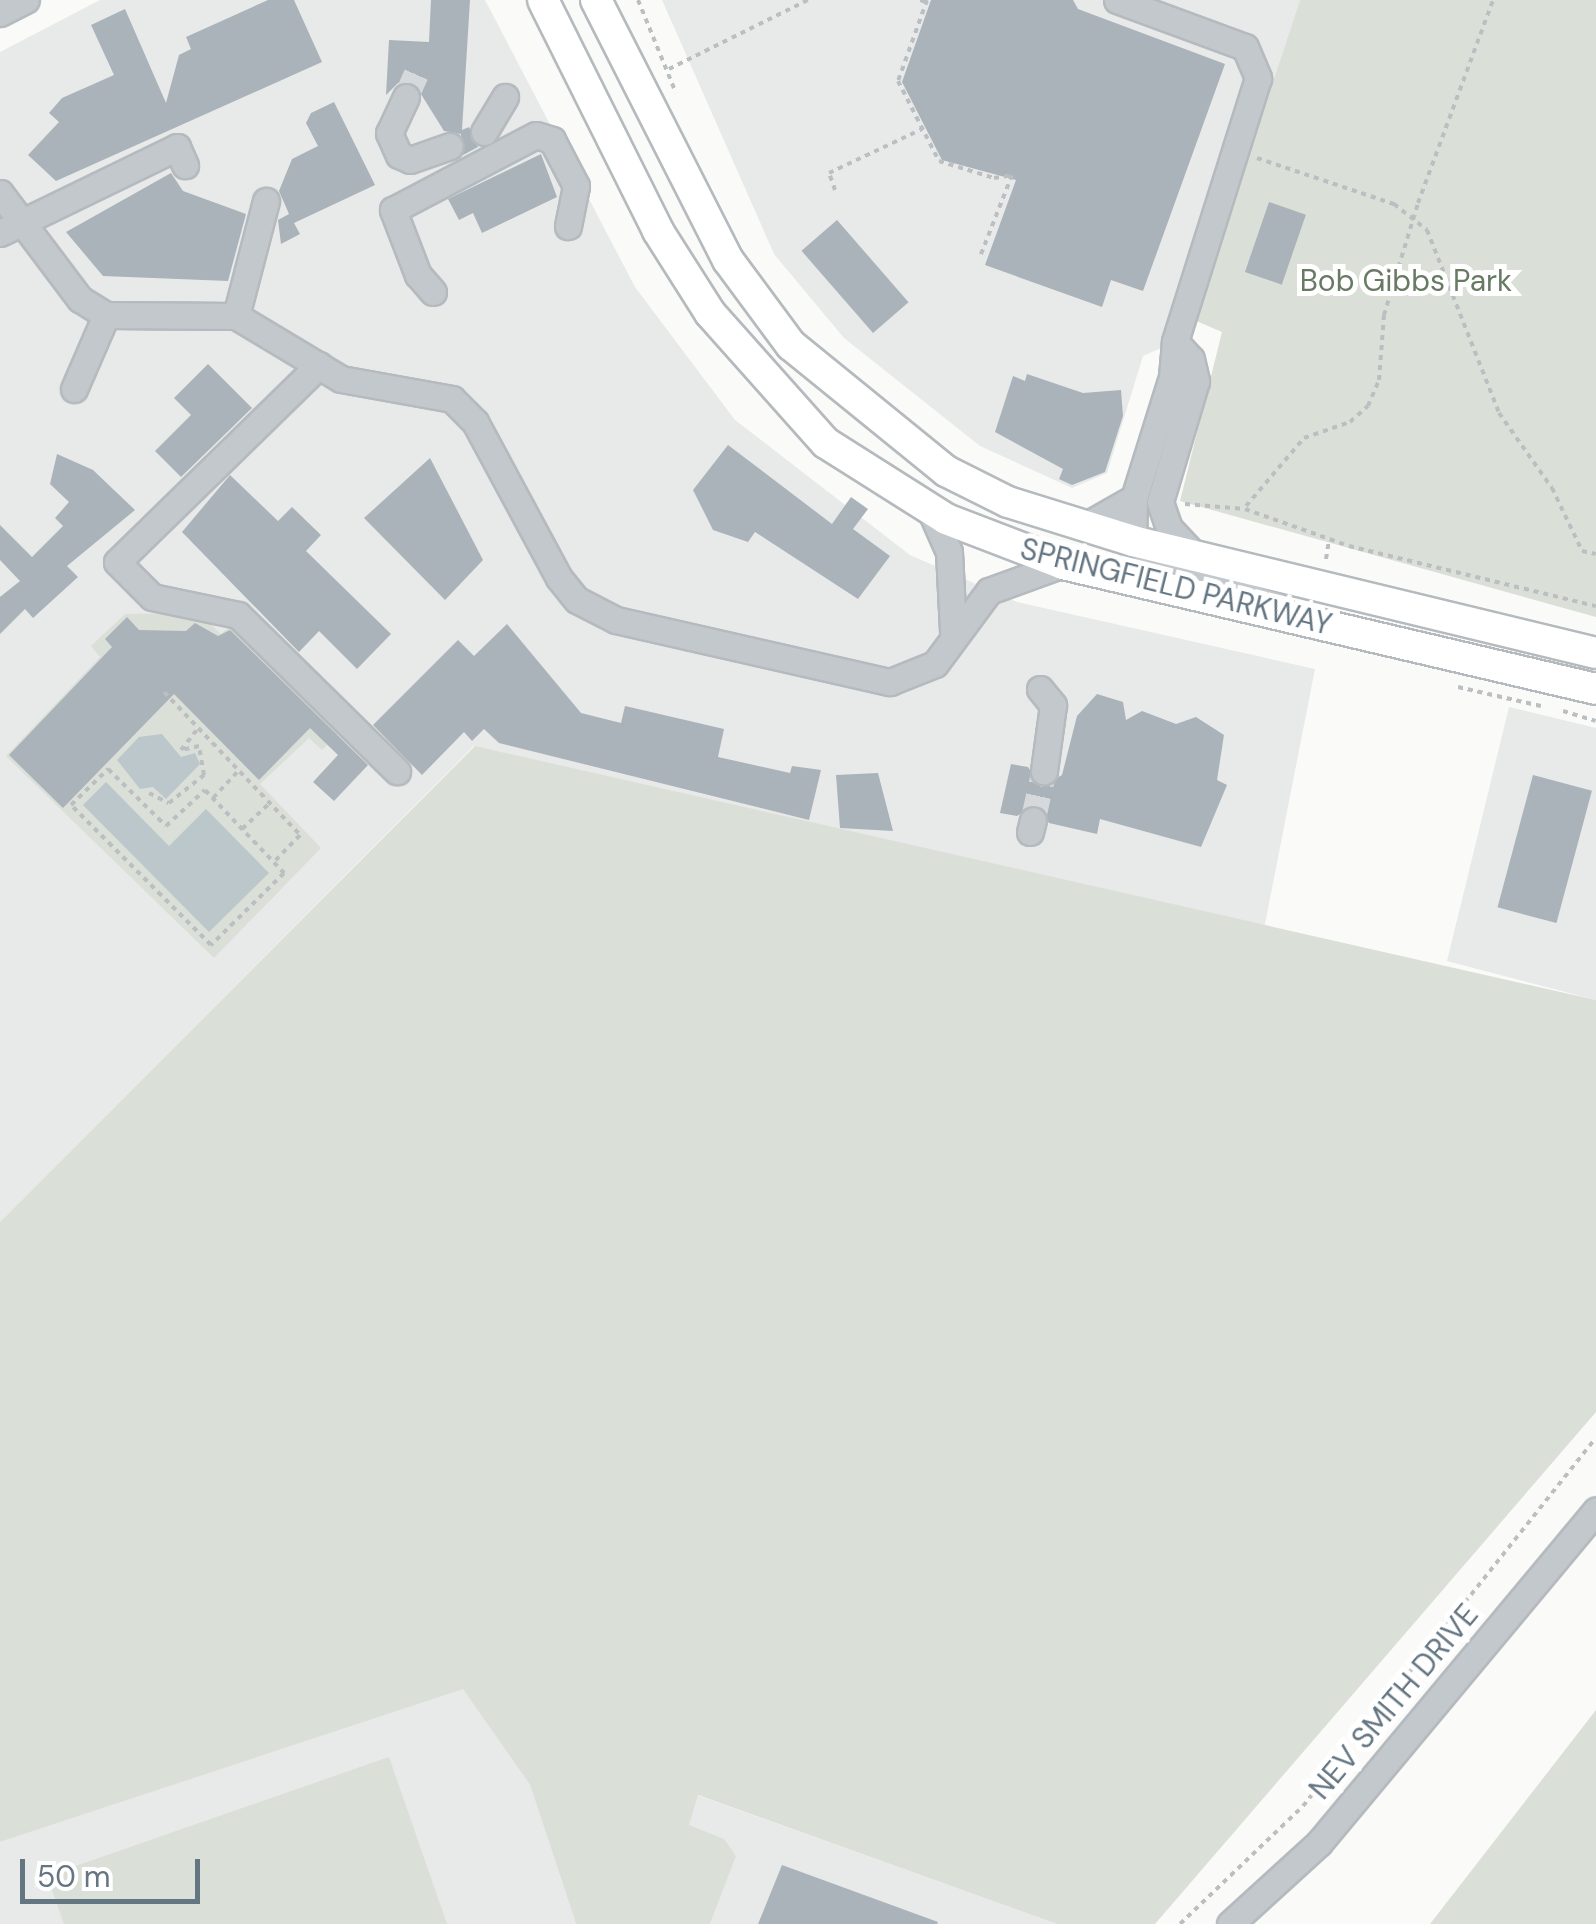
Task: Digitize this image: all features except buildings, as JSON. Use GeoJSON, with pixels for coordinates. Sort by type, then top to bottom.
{"type":"FeatureCollection","features":[{"type":"Feature","properties":{"kind":"main road","name":"SPRINGFIELD PARKWAY"},"geometry":{"type":"LineString","coordinates":[[543,0],[658,232],[740,356],[826,443],[930,510],[1063,564],[1596,689]]}},
{"type":"Feature","properties":{"kind":"main road","name":"SPRINGFIELD PARKWAY"},"geometry":{"type":"LineString","coordinates":[[596,0],[728,260],[791,345],[946,471],[1083,527],[1132,542],[1596,653]]}},
{"type":"Feature","properties":{"kind":"street"},"geometry":{"type":"LineString","coordinates":[[0,12],[26,0]]}},
{"type":"Feature","properties":{"kind":"street"},"geometry":{"type":"LineString","coordinates":[[1117,0],[1245,47],[1258,78],[1175,342],[1134,498],[1132,542],[1180,576],[1273,598],[1283,614]]}},
{"type":"Feature","properties":{"kind":"street"},"geometry":{"type":"LineString","coordinates":[[406,96],[390,134],[399,155],[410,160],[450,146]]}},
{"type":"Feature","properties":{"kind":"street"},"geometry":{"type":"LineString","coordinates":[[484,132],[505,97]]}},
{"type":"Feature","properties":{"kind":"street"},"geometry":{"type":"LineString","coordinates":[[432,292],[393,210],[536,135],[552,140],[576,186],[568,226]]}},
{"type":"Feature","properties":{"kind":"street"},"geometry":{"type":"LineString","coordinates":[[10,227],[177,146],[185,165]]}},
{"type":"Feature","properties":{"kind":"street"},"geometry":{"type":"LineString","coordinates":[[0,193],[10,227],[80,299],[106,314],[236,316],[341,379],[452,399],[476,422],[559,578],[600,614],[890,682],[934,664],[953,632],[989,591],[1063,564]]}},
{"type":"Feature","properties":{"kind":"street"},"geometry":{"type":"LineString","coordinates":[[236,316],[266,201]]}},
{"type":"Feature","properties":{"kind":"street"},"geometry":{"type":"LineString","coordinates":[[74,389],[106,314]]}},
{"type":"Feature","properties":{"kind":"street"},"geometry":{"type":"LineString","coordinates":[[1175,342],[1192,360],[1196,381],[1160,502],[1169,528],[1192,554]]}},
{"type":"Feature","properties":{"kind":"street"},"geometry":{"type":"LineString","coordinates":[[318,365],[117,562],[152,597],[238,615],[397,771]]}},
{"type":"Feature","properties":{"kind":"street"},"geometry":{"type":"LineString","coordinates":[[1083,527],[1134,498]]}},
{"type":"Feature","properties":{"kind":"street"},"geometry":{"type":"LineString","coordinates":[[930,510],[949,552],[953,632]]}},
{"type":"Feature","properties":{"kind":"street"},"geometry":{"type":"LineString","coordinates":[[1040,690],[1053,704],[1044,771]]}},
{"type":"Feature","properties":{"kind":"street","name":"NEV SMITH DRIVE"},"geometry":{"type":"LineString","coordinates":[[1230,1924],[1318,1843],[1596,1510]]}},
{"type":"Feature","properties":{"kind":"path"},"geometry":{"type":"LineString","coordinates":[[638,0],[678,99]]}},
{"type":"Feature","properties":{"kind":"path"},"geometry":{"type":"LineString","coordinates":[[667,70],[808,0]]}},
{"type":"Feature","properties":{"kind":"path"},"geometry":{"type":"LineString","coordinates":[[1245,508],[1260,480],[1304,438],[1350,422],[1368,406],[1414,216],[1493,0]]}},
{"type":"Feature","properties":{"kind":"path"},"geometry":{"type":"LineString","coordinates":[[926,1],[898,81],[938,161],[994,178],[1012,175],[979,259]]}},
{"type":"Feature","properties":{"kind":"path"},"geometry":{"type":"LineString","coordinates":[[835,190],[829,173],[922,129]]}},
{"type":"Feature","properties":{"kind":"path"},"geometry":{"type":"LineString","coordinates":[[1233,150],[1394,204],[1414,216],[1499,413],[1552,488],[1582,551],[1596,554]]}},
{"type":"Feature","properties":{"kind":"path"},"geometry":{"type":"LineString","coordinates":[[1160,502],[1245,508],[1349,546],[1596,606]]}},
{"type":"Feature","properties":{"kind":"path"},"geometry":{"type":"LineString","coordinates":[[164,692],[300,834],[274,862]]}},
{"type":"Feature","properties":{"kind":"path"},"geometry":{"type":"LineString","coordinates":[[148,792],[169,803],[204,775],[199,746],[181,750],[199,727]]}},
{"type":"Feature","properties":{"kind":"path"},"geometry":{"type":"LineString","coordinates":[[108,769],[166,826],[205,790],[213,798],[284,873],[212,945],[70,805],[108,769]]}},
{"type":"Feature","properties":{"kind":"path"},"geometry":{"type":"LineString","coordinates":[[213,798],[240,770]]}},
{"type":"Feature","properties":{"kind":"path"},"geometry":{"type":"LineString","coordinates":[[242,829],[270,803]]}},
{"type":"Feature","properties":{"kind":"path"},"geometry":{"type":"LineString","coordinates":[[1180,1924],[1303,1806],[1596,1438]]}},
{"type":"Feature","properties":{"kind":"shaded area"},"geometry":{"type":"Polygon","coordinates":[[[100,0],[485,0],[635,287],[735,420],[910,555],[1017,602],[1315,669],[1264,929],[474,746],[0,1222],[0,52],[100,0]]]}},
{"type":"Feature","properties":{"kind":"shaded area"},"geometry":{"type":"Polygon","coordinates":[[[662,0],[1300,0],[1194,320],[1175,342],[1143,356],[1107,473],[1072,488],[980,446],[844,338],[774,254],[662,0]]]}},
{"type":"Feature","properties":{"kind":"shaded area"},"geometry":{"type":"Polygon","coordinates":[[[1509,707],[1596,728],[1596,1000],[1447,961],[1509,707]]]}},
{"type":"Feature","properties":{"kind":"shaded area"},"geometry":{"type":"Polygon","coordinates":[[[162,734],[181,757],[195,753],[200,764],[166,799],[153,787],[140,789],[117,760],[139,737],[162,734]]]}},
{"type":"Feature","properties":{"kind":"shaded area"},"geometry":{"type":"Polygon","coordinates":[[[106,782],[169,846],[206,809],[269,873],[209,932],[83,805],[106,782]]]}},
{"type":"Feature","properties":{"kind":"shaded area"},"geometry":{"type":"Polygon","coordinates":[[[463,1688],[530,1785],[576,1924],[0,1924],[0,1842],[463,1688]]]}},
{"type":"Feature","properties":{"kind":"shaded area"},"geometry":{"type":"Polygon","coordinates":[[[697,1795],[1057,1924],[710,1924],[736,1855],[689,1825],[697,1795]]]}},
{"type":"Feature","properties":{"kind":"green space","name":"Bob Gibbs Park"},"geometry":{"type":"Polygon","coordinates":[[[1300,0],[1596,0],[1596,617],[1180,501],[1222,332],[1194,320],[1300,0]]]}},
{"type":"Feature","properties":{"kind":"green space"},"geometry":{"type":"Polygon","coordinates":[[[199,613],[221,634],[236,620],[345,728],[322,750],[309,738],[260,784],[321,848],[214,958],[6,756],[100,657],[91,646],[125,614],[199,613]]]}},
{"type":"Feature","properties":{"kind":"green space"},"geometry":{"type":"Polygon","coordinates":[[[475,746],[1596,1000],[1596,1412],[1155,1924],[1057,1924],[698,1795],[689,1825],[724,1839],[736,1856],[710,1924],[576,1924],[530,1785],[463,1689],[0,1842],[0,1222],[475,746]]]}},
{"type":"Feature","properties":{"kind":"green space"},"geometry":{"type":"Polygon","coordinates":[[[1596,1710],[1596,1924],[1430,1924],[1596,1710]]]}},
{"type":"Feature","properties":{"kind":"green space"},"geometry":{"type":"Polygon","coordinates":[[[389,1757],[447,1924],[64,1924],[47,1876],[389,1757]]]}},
{"type":"Feature","properties":{"kind":"tunnel"},"geometry":{"type":"LineString","coordinates":[[406,97],[420,66]]}},
{"type":"Feature","properties":{"kind":"tunnel"},"geometry":{"type":"LineString","coordinates":[[1033,820],[1044,771]]}}]}
